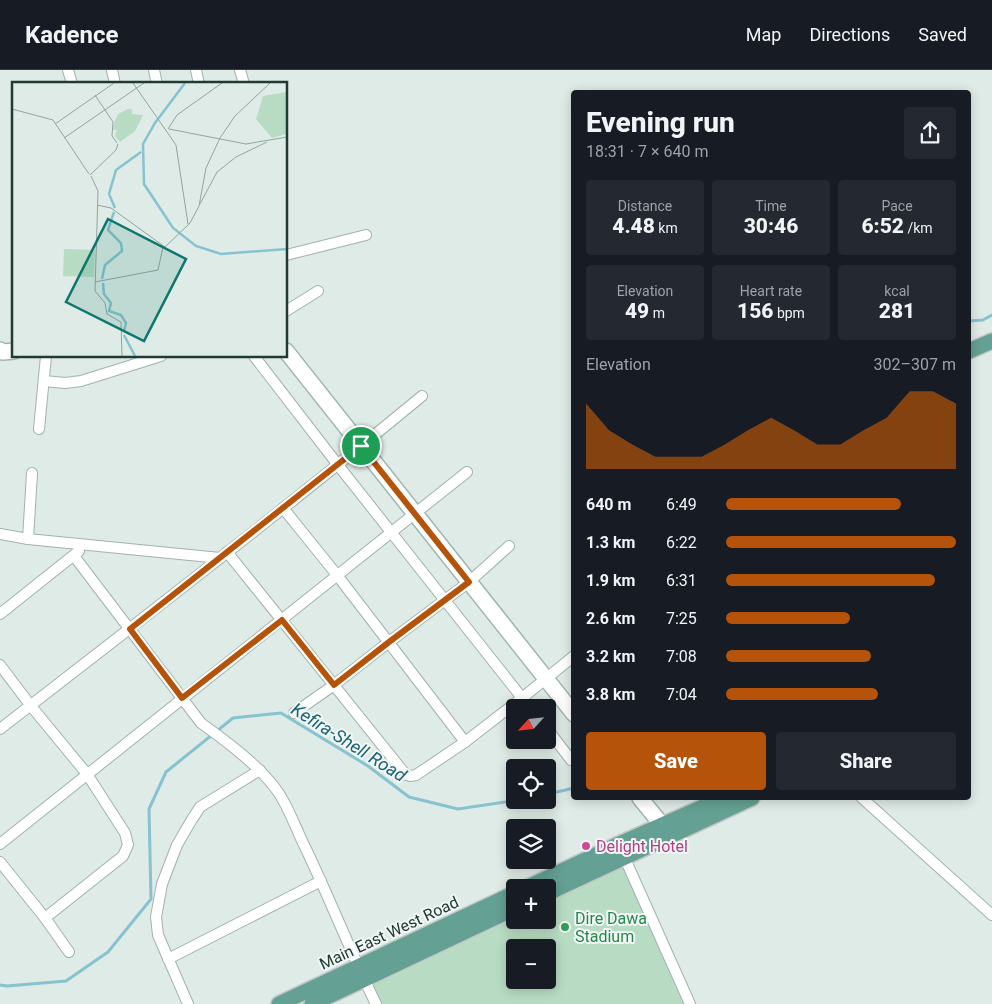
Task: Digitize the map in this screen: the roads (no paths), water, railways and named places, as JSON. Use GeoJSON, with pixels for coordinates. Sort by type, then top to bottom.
{"type":"FeatureCollection","features":[{"type":"Feature","properties":{"kind":"main road"},"geometry":{"type":"LineString","coordinates":[[971,350],[992,340]]}},
{"type":"Feature","properties":{"kind":"main road"},"geometry":{"type":"LineString","coordinates":[[664,831],[719,800]]}},
{"type":"Feature","properties":{"kind":"main road"},"geometry":{"type":"LineString","coordinates":[[548,879],[664,831],[747,800]]}},
{"type":"Feature","properties":{"kind":"main road"},"geometry":{"type":"LineString","coordinates":[[556,887],[621,850]]}},
{"type":"Feature","properties":{"kind":"main road","name":"Main East West Road"},"geometry":{"type":"LineString","coordinates":[[279,1004],[361,973],[456,928],[506,898]]}},
{"type":"Feature","properties":{"kind":"main road","name":"Main East West Road"},"geometry":{"type":"LineString","coordinates":[[456,928],[506,911]]}},
{"type":"Feature","properties":{"kind":"main road","name":"Main East West Road"},"geometry":{"type":"LineString","coordinates":[[312,1004],[361,973]]}},
{"type":"Feature","properties":{"kind":"street"},"geometry":{"type":"LineString","coordinates":[[288,254],[366,235]]}},
{"type":"Feature","properties":{"kind":"street"},"geometry":{"type":"LineString","coordinates":[[288,310],[318,291]]}},
{"type":"Feature","properties":{"kind":"street"},"geometry":{"type":"LineString","coordinates":[[0,350],[3,352],[12,351]]}},
{"type":"Feature","properties":{"kind":"street"},"geometry":{"type":"LineString","coordinates":[[288,354],[571,710]]}},
{"type":"Feature","properties":{"kind":"street"},"geometry":{"type":"LineString","coordinates":[[39,429],[46,358]]}},
{"type":"Feature","properties":{"kind":"street"},"geometry":{"type":"LineString","coordinates":[[44,381],[65,383],[82,381],[155,358]]}},
{"type":"Feature","properties":{"kind":"street"},"geometry":{"type":"LineString","coordinates":[[256,358],[522,698]]}},
{"type":"Feature","properties":{"kind":"street"},"geometry":{"type":"LineString","coordinates":[[0,729],[224,555],[422,396]]}},
{"type":"Feature","properties":{"kind":"street"},"geometry":{"type":"LineString","coordinates":[[28,539],[32,472]]}},
{"type":"Feature","properties":{"kind":"street"},"geometry":{"type":"LineString","coordinates":[[0,844],[467,472]]}},
{"type":"Feature","properties":{"kind":"street"},"geometry":{"type":"LineString","coordinates":[[283,508],[466,742]]}},
{"type":"Feature","properties":{"kind":"street"},"geometry":{"type":"LineString","coordinates":[[0,534],[88,545],[224,555],[282,620],[406,775],[410,776],[416,775],[466,742],[571,658]]}},
{"type":"Feature","properties":{"kind":"street"},"geometry":{"type":"LineString","coordinates":[[0,614],[88,545]]}},
{"type":"Feature","properties":{"kind":"street"},"geometry":{"type":"LineString","coordinates":[[294,713],[334,685],[469,582],[509,546]]}},
{"type":"Feature","properties":{"kind":"street"},"geometry":{"type":"LineString","coordinates":[[74,556],[201,723],[260,770],[278,792],[321,881],[376,1004]]}},
{"type":"Feature","properties":{"kind":"street"},"geometry":{"type":"LineString","coordinates":[[0,665],[87,774],[125,833],[128,845],[123,856],[45,918]]}},
{"type":"Feature","properties":{"kind":"street"},"geometry":{"type":"LineString","coordinates":[[556,740],[571,760]]}},
{"type":"Feature","properties":{"kind":"street"},"geometry":{"type":"LineString","coordinates":[[188,1004],[158,935],[156,917],[162,884],[177,845],[200,807],[260,770]]}},
{"type":"Feature","properties":{"kind":"street"},"geometry":{"type":"LineString","coordinates":[[641,800],[664,831]]}},
{"type":"Feature","properties":{"kind":"street"},"geometry":{"type":"LineString","coordinates":[[864,800],[992,915]]}},
{"type":"Feature","properties":{"kind":"street"},"geometry":{"type":"LineString","coordinates":[[621,850],[690,1004]]}},
{"type":"Feature","properties":{"kind":"street"},"geometry":{"type":"LineString","coordinates":[[0,862],[45,918],[69,952]]}},
{"type":"Feature","properties":{"kind":"street"},"geometry":{"type":"LineString","coordinates":[[168,959],[321,881]]}},
{"type":"Feature","properties":{"kind":"waterway","name":"Kefira-Shell Road"},"geometry":{"type":"LineString","coordinates":[[971,321],[983,320],[992,315]]}},
{"type":"Feature","properties":{"kind":"waterway","name":"Kefira-Shell Road"},"geometry":{"type":"LineString","coordinates":[[0,985],[66,981],[108,952],[151,899],[149,809],[166,772],[233,718],[281,713],[368,766],[409,797],[458,809],[506,802]]}},
{"type":"Feature","properties":{"kind":"waterway","name":"Kefira-Shell Road"},"geometry":{"type":"LineString","coordinates":[[556,792],[571,789]]}},
{"type":"Feature","properties":{"kind":"place","name":"Delight Hotel"},"geometry":{"type":"Point","coordinates":[586,846]}},
{"type":"Feature","properties":{"kind":"place","name":"Dire Dawa Stadium"},"geometry":{"type":"Point","coordinates":[565,927]}}]}
